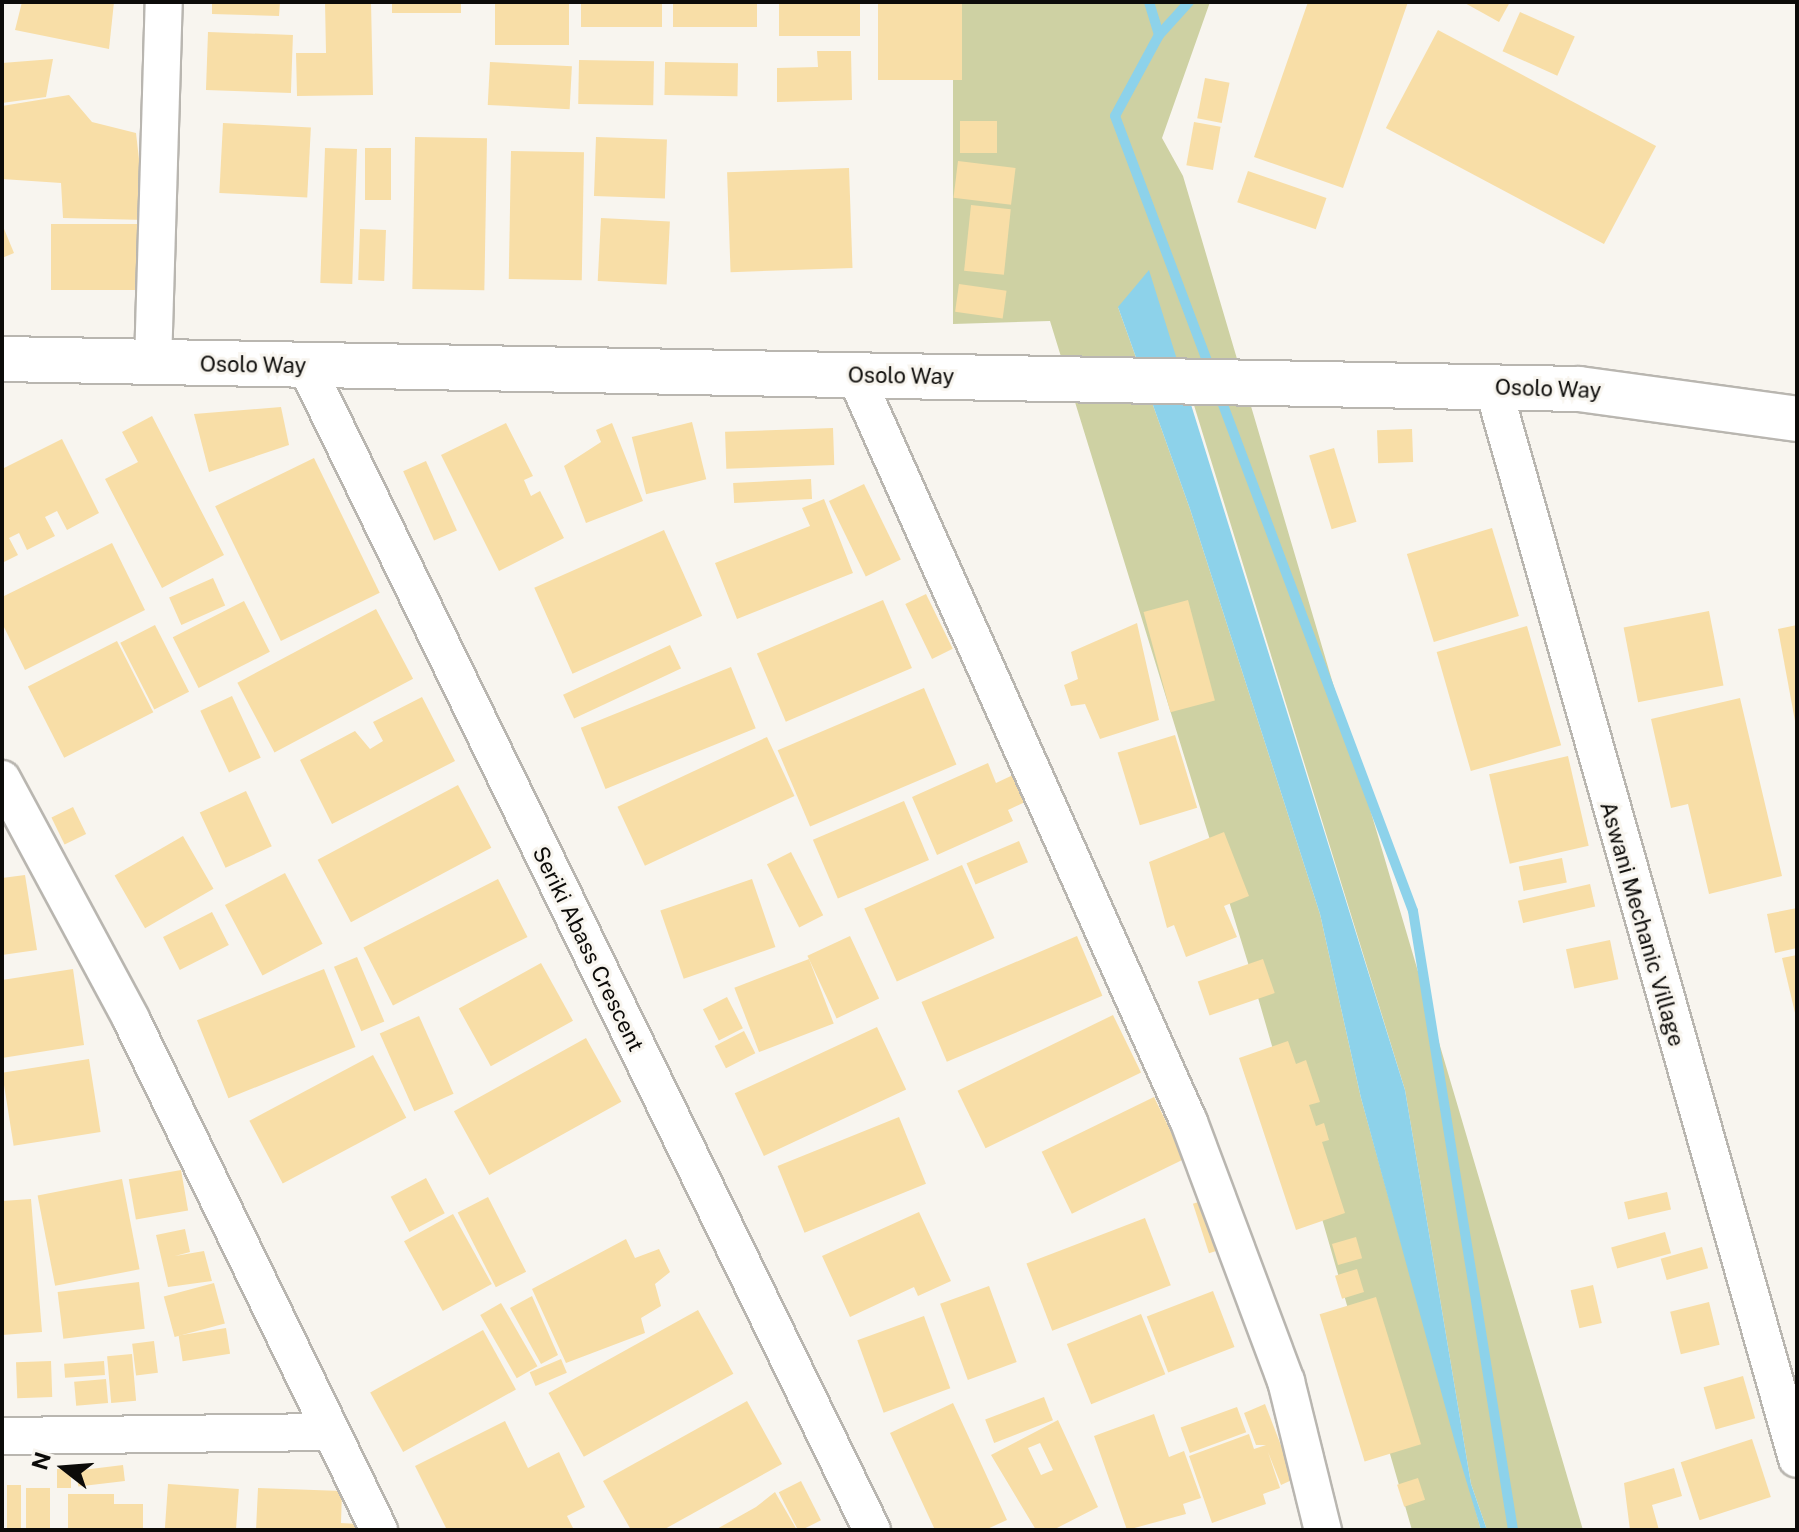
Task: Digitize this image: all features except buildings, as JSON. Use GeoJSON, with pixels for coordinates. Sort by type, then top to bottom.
{"type":"FeatureCollection","features":[{"type":"Feature","properties":{"kind":"main road","name":"Osolo Way"},"geometry":{"type":"LineString","coordinates":[[2,359],[1493,387],[1660,396],[1797,419]]}},
{"type":"Feature","properties":{"kind":"street"},"geometry":{"type":"LineString","coordinates":[[153,364],[164,2]]}},
{"type":"Feature","properties":{"kind":"street","name":"Seriki Abass Crescent"},"geometry":{"type":"LineString","coordinates":[[306,366],[872,1530]]}},
{"type":"Feature","properties":{"kind":"street"},"geometry":{"type":"LineString","coordinates":[[855,375],[1189,1122],[1286,1381],[1323,1530]]}},
{"type":"Feature","properties":{"kind":"street","name":"Aswani Mechanic Village"},"geometry":{"type":"LineString","coordinates":[[1493,387],[1797,1459]]}},
{"type":"Feature","properties":{"kind":"street"},"geometry":{"type":"LineString","coordinates":[[2,779],[131,1019],[379,1530]]}},
{"type":"Feature","properties":{"kind":"street"},"geometry":{"type":"LineString","coordinates":[[2,1436],[329,1432]]}},
{"type":"Feature","properties":{"kind":"green space"},"geometry":{"type":"Polygon","coordinates":[[[953,2],[1210,2],[1162,138],[1183,176],[1583,1530],[1487,1530],[1471,1484],[1405,1090],[1189,389],[1118,307],[1190,509],[1320,914],[1361,1098],[1481,1530],[1412,1530],[1248,963],[1050,321],[953,324],[953,2]]]}},
{"type":"Feature","properties":{"kind":"water"},"geometry":{"type":"Polygon","coordinates":[[[1149,270],[1405,1090],[1471,1484],[1487,1530],[1481,1530],[1457,1450],[1361,1098],[1320,914],[1190,509],[1118,307],[1149,270]]]}},
{"type":"Feature","properties":{"kind":"waterway"},"geometry":{"type":"LineString","coordinates":[[1149,2],[1159,35]]}},
{"type":"Feature","properties":{"kind":"waterway"},"geometry":{"type":"LineString","coordinates":[[1189,2],[1159,35],[1115,116],[1211,372]]}},
{"type":"Feature","properties":{"kind":"waterway"},"geometry":{"type":"LineString","coordinates":[[1219,394],[1413,911],[1513,1530]]}}]}
